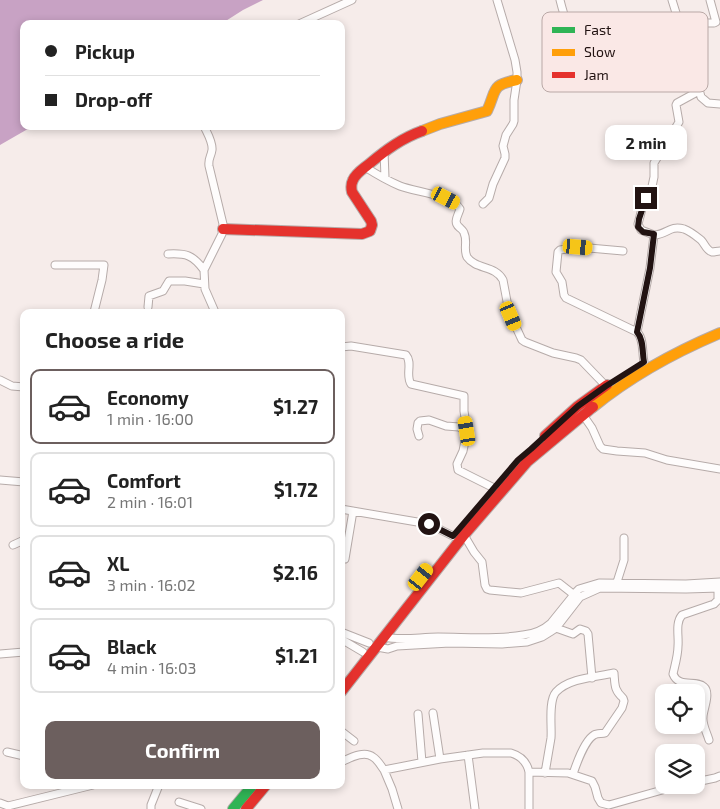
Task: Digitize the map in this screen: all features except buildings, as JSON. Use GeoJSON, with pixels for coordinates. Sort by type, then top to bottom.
{"type":"FeatureCollection","features":[{"type":"Feature","properties":{"kind":"main road"},"geometry":{"type":"LineString","coordinates":[[223,229],[362,234],[370,231],[371,221],[350,187],[353,179],[384,151],[398,142],[427,128],[487,111],[497,87],[517,80]]}},
{"type":"Feature","properties":{"kind":"main road"},"geometry":{"type":"LineString","coordinates":[[345,686],[453,536],[525,455],[578,406],[606,386],[644,362],[698,334],[720,325]]}},
{"type":"Feature","properties":{"kind":"main road"},"geometry":{"type":"LineString","coordinates":[[345,674],[363,652],[384,637],[464,535],[527,462],[610,393],[655,365],[720,334]]}},
{"type":"Feature","properties":{"kind":"main road"},"geometry":{"type":"LineString","coordinates":[[236,808],[250,789]]}},
{"type":"Feature","properties":{"kind":"main road"},"geometry":{"type":"LineString","coordinates":[[246,809],[263,789]]}},
{"type":"Feature","properties":{"kind":"street"},"geometry":{"type":"LineString","coordinates":[[308,20],[352,0]]}},
{"type":"Feature","properties":{"kind":"street"},"geometry":{"type":"LineString","coordinates":[[483,204],[489,198],[505,158],[503,146],[513,124],[514,95],[517,80],[515,60],[497,0]]}},
{"type":"Feature","properties":{"kind":"street"},"geometry":{"type":"LineString","coordinates":[[672,0],[676,12]]}},
{"type":"Feature","properties":{"kind":"street"},"geometry":{"type":"LineString","coordinates":[[708,23],[716,22],[710,0]]}},
{"type":"Feature","properties":{"kind":"street"},"geometry":{"type":"LineString","coordinates":[[697,92],[676,105],[679,122],[654,163],[651,191],[644,201],[638,224],[640,230],[654,234],[662,234],[675,227],[686,230],[701,241],[708,250],[712,252],[720,251]]}},
{"type":"Feature","properties":{"kind":"street"},"geometry":{"type":"LineString","coordinates":[[699,92],[701,97],[708,103],[720,104]]}},
{"type":"Feature","properties":{"kind":"street"},"geometry":{"type":"LineString","coordinates":[[206,130],[212,143],[212,152],[208,161],[223,224],[223,229],[204,270],[204,284],[214,309]]}},
{"type":"Feature","properties":{"kind":"street"},"geometry":{"type":"LineString","coordinates":[[384,151],[385,178]]}},
{"type":"Feature","properties":{"kind":"street"},"geometry":{"type":"LineString","coordinates":[[365,168],[404,187],[446,198],[457,204],[460,209],[455,222],[464,232],[467,257],[481,267],[498,272],[501,276],[511,316],[522,340],[581,360],[606,386]]}},
{"type":"Feature","properties":{"kind":"street"},"geometry":{"type":"LineString","coordinates":[[637,332],[650,268],[654,234]]}},
{"type":"Feature","properties":{"kind":"street"},"geometry":{"type":"LineString","coordinates":[[622,251],[578,247],[560,250],[558,252],[556,272],[562,282],[566,298],[637,332],[642,338],[644,362]]}},
{"type":"Feature","properties":{"kind":"street"},"geometry":{"type":"LineString","coordinates":[[168,254],[188,255],[204,270]]}},
{"type":"Feature","properties":{"kind":"street"},"geometry":{"type":"LineString","coordinates":[[55,266],[104,265],[95,309]]}},
{"type":"Feature","properties":{"kind":"street"},"geometry":{"type":"LineString","coordinates":[[148,307],[149,296],[163,291],[169,282],[185,281],[204,284]]}},
{"type":"Feature","properties":{"kind":"street"},"geometry":{"type":"LineString","coordinates":[[345,347],[406,355],[409,358],[408,378],[411,384],[464,396],[467,431],[463,451],[457,464],[458,470],[494,488]]}},
{"type":"Feature","properties":{"kind":"street"},"geometry":{"type":"LineString","coordinates":[[0,380],[12,386],[20,387]]}},
{"type":"Feature","properties":{"kind":"street"},"geometry":{"type":"LineString","coordinates":[[583,415],[603,449],[645,453],[667,460],[720,469]]}},
{"type":"Feature","properties":{"kind":"street"},"geometry":{"type":"LineString","coordinates":[[419,436],[418,423],[429,420],[467,431]]}},
{"type":"Feature","properties":{"kind":"street"},"geometry":{"type":"LineString","coordinates":[[0,480],[20,482]]}},
{"type":"Feature","properties":{"kind":"street"},"geometry":{"type":"LineString","coordinates":[[345,510],[429,524],[453,536]]}},
{"type":"Feature","properties":{"kind":"street"},"geometry":{"type":"LineString","coordinates":[[345,559],[353,511]]}},
{"type":"Feature","properties":{"kind":"street"},"geometry":{"type":"LineString","coordinates":[[464,535],[482,562],[487,589],[521,593],[559,583],[573,594]]}},
{"type":"Feature","properties":{"kind":"street"},"geometry":{"type":"LineString","coordinates":[[617,582],[624,560],[624,538]]}},
{"type":"Feature","properties":{"kind":"street"},"geometry":{"type":"LineString","coordinates":[[13,545],[20,542]]}},
{"type":"Feature","properties":{"kind":"street"},"geometry":{"type":"LineString","coordinates":[[384,637],[393,639],[512,637],[537,632],[546,628],[579,589],[599,582],[719,586]]}},
{"type":"Feature","properties":{"kind":"street"},"geometry":{"type":"LineString","coordinates":[[345,634],[373,645],[388,648],[450,643],[505,644],[527,642],[542,638],[556,628],[580,597],[600,588],[652,589],[719,586]]}},
{"type":"Feature","properties":{"kind":"street"},"geometry":{"type":"LineString","coordinates":[[710,740],[703,718],[706,705],[705,687],[679,681],[674,678],[673,674],[678,647],[679,617],[682,614],[714,604],[718,600],[719,586]]}},
{"type":"Feature","properties":{"kind":"street"},"geometry":{"type":"LineString","coordinates":[[556,628],[570,634],[580,629],[586,631],[588,634],[592,678]]}},
{"type":"Feature","properties":{"kind":"street"},"geometry":{"type":"LineString","coordinates":[[345,641],[363,652]]}},
{"type":"Feature","properties":{"kind":"street"},"geometry":{"type":"LineString","coordinates":[[0,654],[20,652]]}},
{"type":"Feature","properties":{"kind":"street"},"geometry":{"type":"LineString","coordinates":[[545,773],[551,736],[553,696],[570,683],[614,673],[615,689],[623,698],[623,705],[605,733],[596,734],[591,738],[580,756],[573,774]]}},
{"type":"Feature","properties":{"kind":"street"},"geometry":{"type":"LineString","coordinates":[[433,713],[440,759]]}},
{"type":"Feature","properties":{"kind":"street"},"geometry":{"type":"LineString","coordinates":[[418,714],[422,762]]}},
{"type":"Feature","properties":{"kind":"street"},"geometry":{"type":"LineString","coordinates":[[345,735],[354,741]]}},
{"type":"Feature","properties":{"kind":"street"},"geometry":{"type":"LineString","coordinates":[[6,752],[20,755]]}},
{"type":"Feature","properties":{"kind":"street"},"geometry":{"type":"LineString","coordinates":[[384,770],[468,755],[495,752],[515,754],[526,762],[529,772],[529,809]]}},
{"type":"Feature","properties":{"kind":"street"},"geometry":{"type":"LineString","coordinates":[[345,760],[357,756],[368,755],[374,758],[384,770],[398,809]]}},
{"type":"Feature","properties":{"kind":"street"},"geometry":{"type":"LineString","coordinates":[[468,755],[475,809]]}},
{"type":"Feature","properties":{"kind":"street"},"geometry":{"type":"LineString","coordinates":[[529,772],[573,774],[592,781],[601,803],[609,805],[655,792]]}},
{"type":"Feature","properties":{"kind":"street"},"geometry":{"type":"LineString","coordinates":[[705,780],[720,776]]}},
{"type":"Feature","properties":{"kind":"street"},"geometry":{"type":"LineString","coordinates":[[0,803],[8,806],[77,789]]}},
{"type":"Feature","properties":{"kind":"street"},"geometry":{"type":"LineString","coordinates":[[151,809],[157,789]]}},
{"type":"Feature","properties":{"kind":"street"},"geometry":{"type":"LineString","coordinates":[[179,802],[201,809]]}},
{"type":"Feature","properties":{"kind":"shaded area"},"geometry":{"type":"Polygon","coordinates":[[[0,0],[263,0],[227,20],[20,20],[20,130],[26,130],[0,145],[0,0]]]}},
{"type":"Feature","properties":{"kind":"traffic: fast"},"geometry":{"type":"LineString","coordinates":[[233,809],[250,789]]}},
{"type":"Feature","properties":{"kind":"traffic: slow"},"geometry":{"type":"LineString","coordinates":[[422,131],[487,111],[498,86],[517,80]]}},
{"type":"Feature","properties":{"kind":"traffic: slow"},"geometry":{"type":"LineString","coordinates":[[593,407],[623,385],[654,366],[720,333]]}},
{"type":"Feature","properties":{"kind":"traffic: jam"},"geometry":{"type":"LineString","coordinates":[[223,229],[362,234],[370,231],[371,221],[352,192],[353,180],[360,171],[388,149],[422,131]]}},
{"type":"Feature","properties":{"kind":"traffic: jam"},"geometry":{"type":"LineString","coordinates":[[545,436],[578,406],[607,385]]}},
{"type":"Feature","properties":{"kind":"traffic: jam"},"geometry":{"type":"LineString","coordinates":[[345,687],[464,535],[527,462],[593,407]]}},
{"type":"Feature","properties":{"kind":"traffic: jam"},"geometry":{"type":"LineString","coordinates":[[246,809],[263,789]]}},
{"type":"Feature","properties":{"kind":"route"},"geometry":{"type":"LineString","coordinates":[[429,524],[453,536],[518,460],[578,406],[644,362],[642,338],[637,332],[650,268],[654,234],[643,232],[638,227],[646,198]]}}]}
